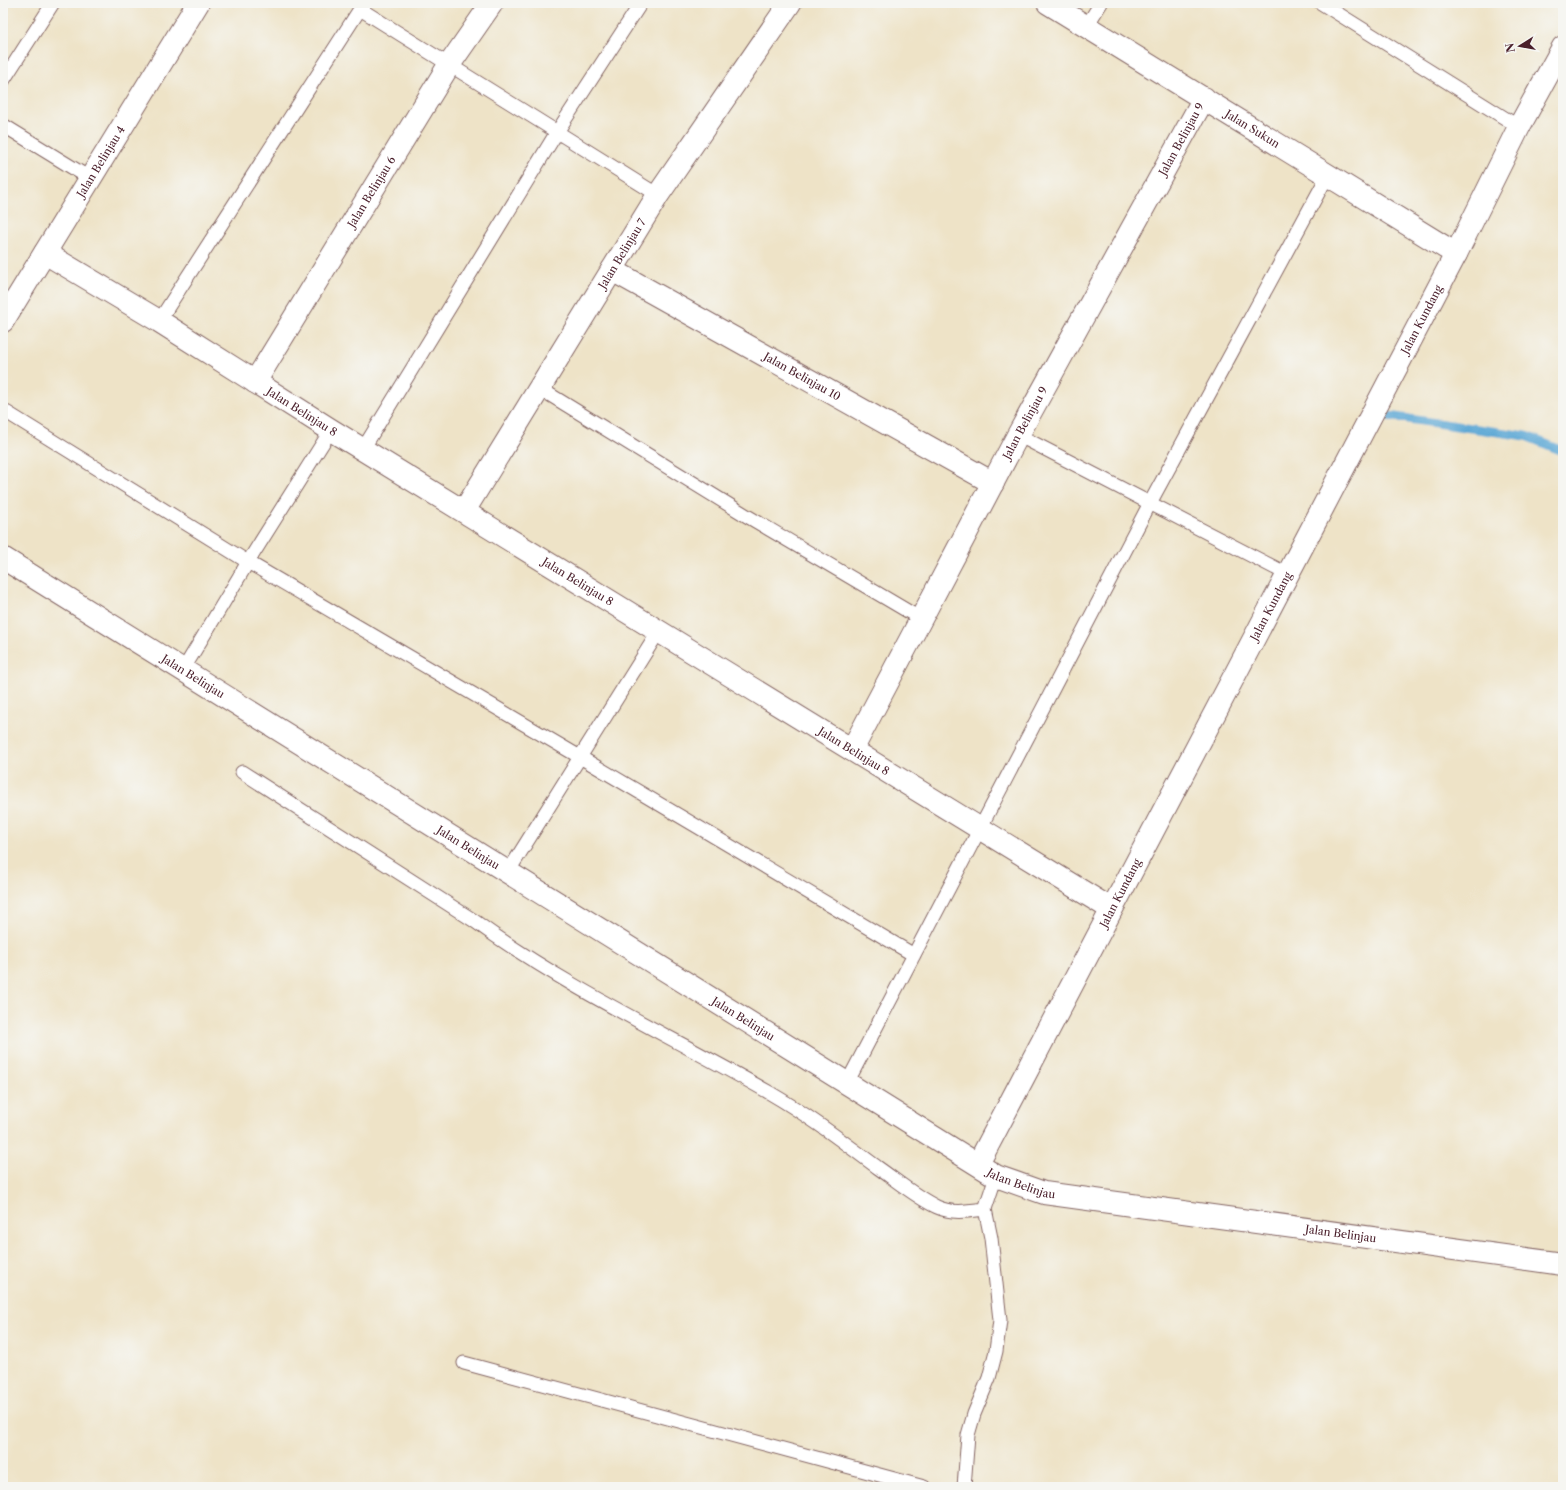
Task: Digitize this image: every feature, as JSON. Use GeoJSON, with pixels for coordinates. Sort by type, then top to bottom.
{"type":"FeatureCollection","features":[{"type":"Feature","properties":{"kind":"street","name":"Jalan Belinjau 4"},"geometry":{"type":"LineString","coordinates":[[3,321],[198,3]]}},
{"type":"Feature","properties":{"kind":"street","name":"Jalan Belinjau 6"},"geometry":{"type":"LineString","coordinates":[[254,382],[449,65],[492,3]]}},
{"type":"Feature","properties":{"kind":"street","name":"Jalan Belinjau 7"},"geometry":{"type":"LineString","coordinates":[[464,511],[658,194],[790,3]]}},
{"type":"Feature","properties":{"kind":"street","name":"Jalan Sukun"},"geometry":{"type":"LineString","coordinates":[[1048,3],[1456,254]]}},
{"type":"Feature","properties":{"kind":"street","name":"Jalan Kundang"},"geometry":{"type":"LineString","coordinates":[[978,1164],[1456,254],[1519,127],[1563,47]]}},
{"type":"Feature","properties":{"kind":"street","name":"Jalan Belinjau 9"},"geometry":{"type":"LineString","coordinates":[[852,750],[1018,435],[1204,98]]}},
{"type":"Feature","properties":{"kind":"street","name":"Jalan Belinjau 8"},"geometry":{"type":"LineString","coordinates":[[45,253],[159,321],[331,430],[1111,909]]}},
{"type":"Feature","properties":{"kind":"street","name":"Jalan Belinjau 10"},"geometry":{"type":"LineString","coordinates":[[612,270],[993,483]]}},
{"type":"Feature","properties":{"kind":"street","name":"Jalan Belinjau"},"geometry":{"type":"LineString","coordinates":[[3,558],[996,1176],[1044,1194],[1563,1264]]}},
{"type":"Feature","properties":{"kind":"lane"},"geometry":{"type":"LineString","coordinates":[[3,81],[53,3]]}},
{"type":"Feature","properties":{"kind":"lane"},"geometry":{"type":"LineString","coordinates":[[363,449],[557,132],[641,3]]}},
{"type":"Feature","properties":{"kind":"lane"},"geometry":{"type":"LineString","coordinates":[[1086,27],[1101,3]]}},
{"type":"Feature","properties":{"kind":"lane"},"geometry":{"type":"LineString","coordinates":[[1321,3],[1519,127]]}},
{"type":"Feature","properties":{"kind":"lane"},"geometry":{"type":"LineString","coordinates":[[159,321],[362,6],[449,65],[658,194]]}},
{"type":"Feature","properties":{"kind":"lane"},"geometry":{"type":"LineString","coordinates":[[3,125],[91,179]]}},
{"type":"Feature","properties":{"kind":"lane"},"geometry":{"type":"LineString","coordinates":[[847,1083],[1150,503],[1328,175]]}},
{"type":"Feature","properties":{"kind":"lane"},"geometry":{"type":"LineString","coordinates":[[539,388],[747,516],[921,619]]}},
{"type":"Feature","properties":{"kind":"lane"},"geometry":{"type":"LineString","coordinates":[[3,410],[248,562],[914,955]]}},
{"type":"Feature","properties":{"kind":"lane"},"geometry":{"type":"LineString","coordinates":[[183,670],[248,562],[331,430]]}},
{"type":"Feature","properties":{"kind":"lane"},"geometry":{"type":"LineString","coordinates":[[1018,435],[1287,574]]}},
{"type":"Feature","properties":{"kind":"lane"},"geometry":{"type":"LineString","coordinates":[[508,872],[659,631]]}},
{"type":"Feature","properties":{"kind":"lane"},"geometry":{"type":"LineString","coordinates":[[242,772],[473,920],[500,940],[573,985],[789,1105],[820,1124],[919,1197],[939,1208],[954,1212],[985,1209]]}},
{"type":"Feature","properties":{"kind":"lane"},"geometry":{"type":"LineString","coordinates":[[964,1487],[968,1435],[974,1414],[989,1378],[996,1351],[1000,1320],[994,1259],[985,1209],[996,1176]]}},
{"type":"Feature","properties":{"kind":"lane"},"geometry":{"type":"LineString","coordinates":[[464,1363],[924,1487]]}},
{"type":"Feature","properties":{"kind":"waterway"},"geometry":{"type":"LineString","coordinates":[[1388,416],[1526,436],[1563,451]]}}]}
